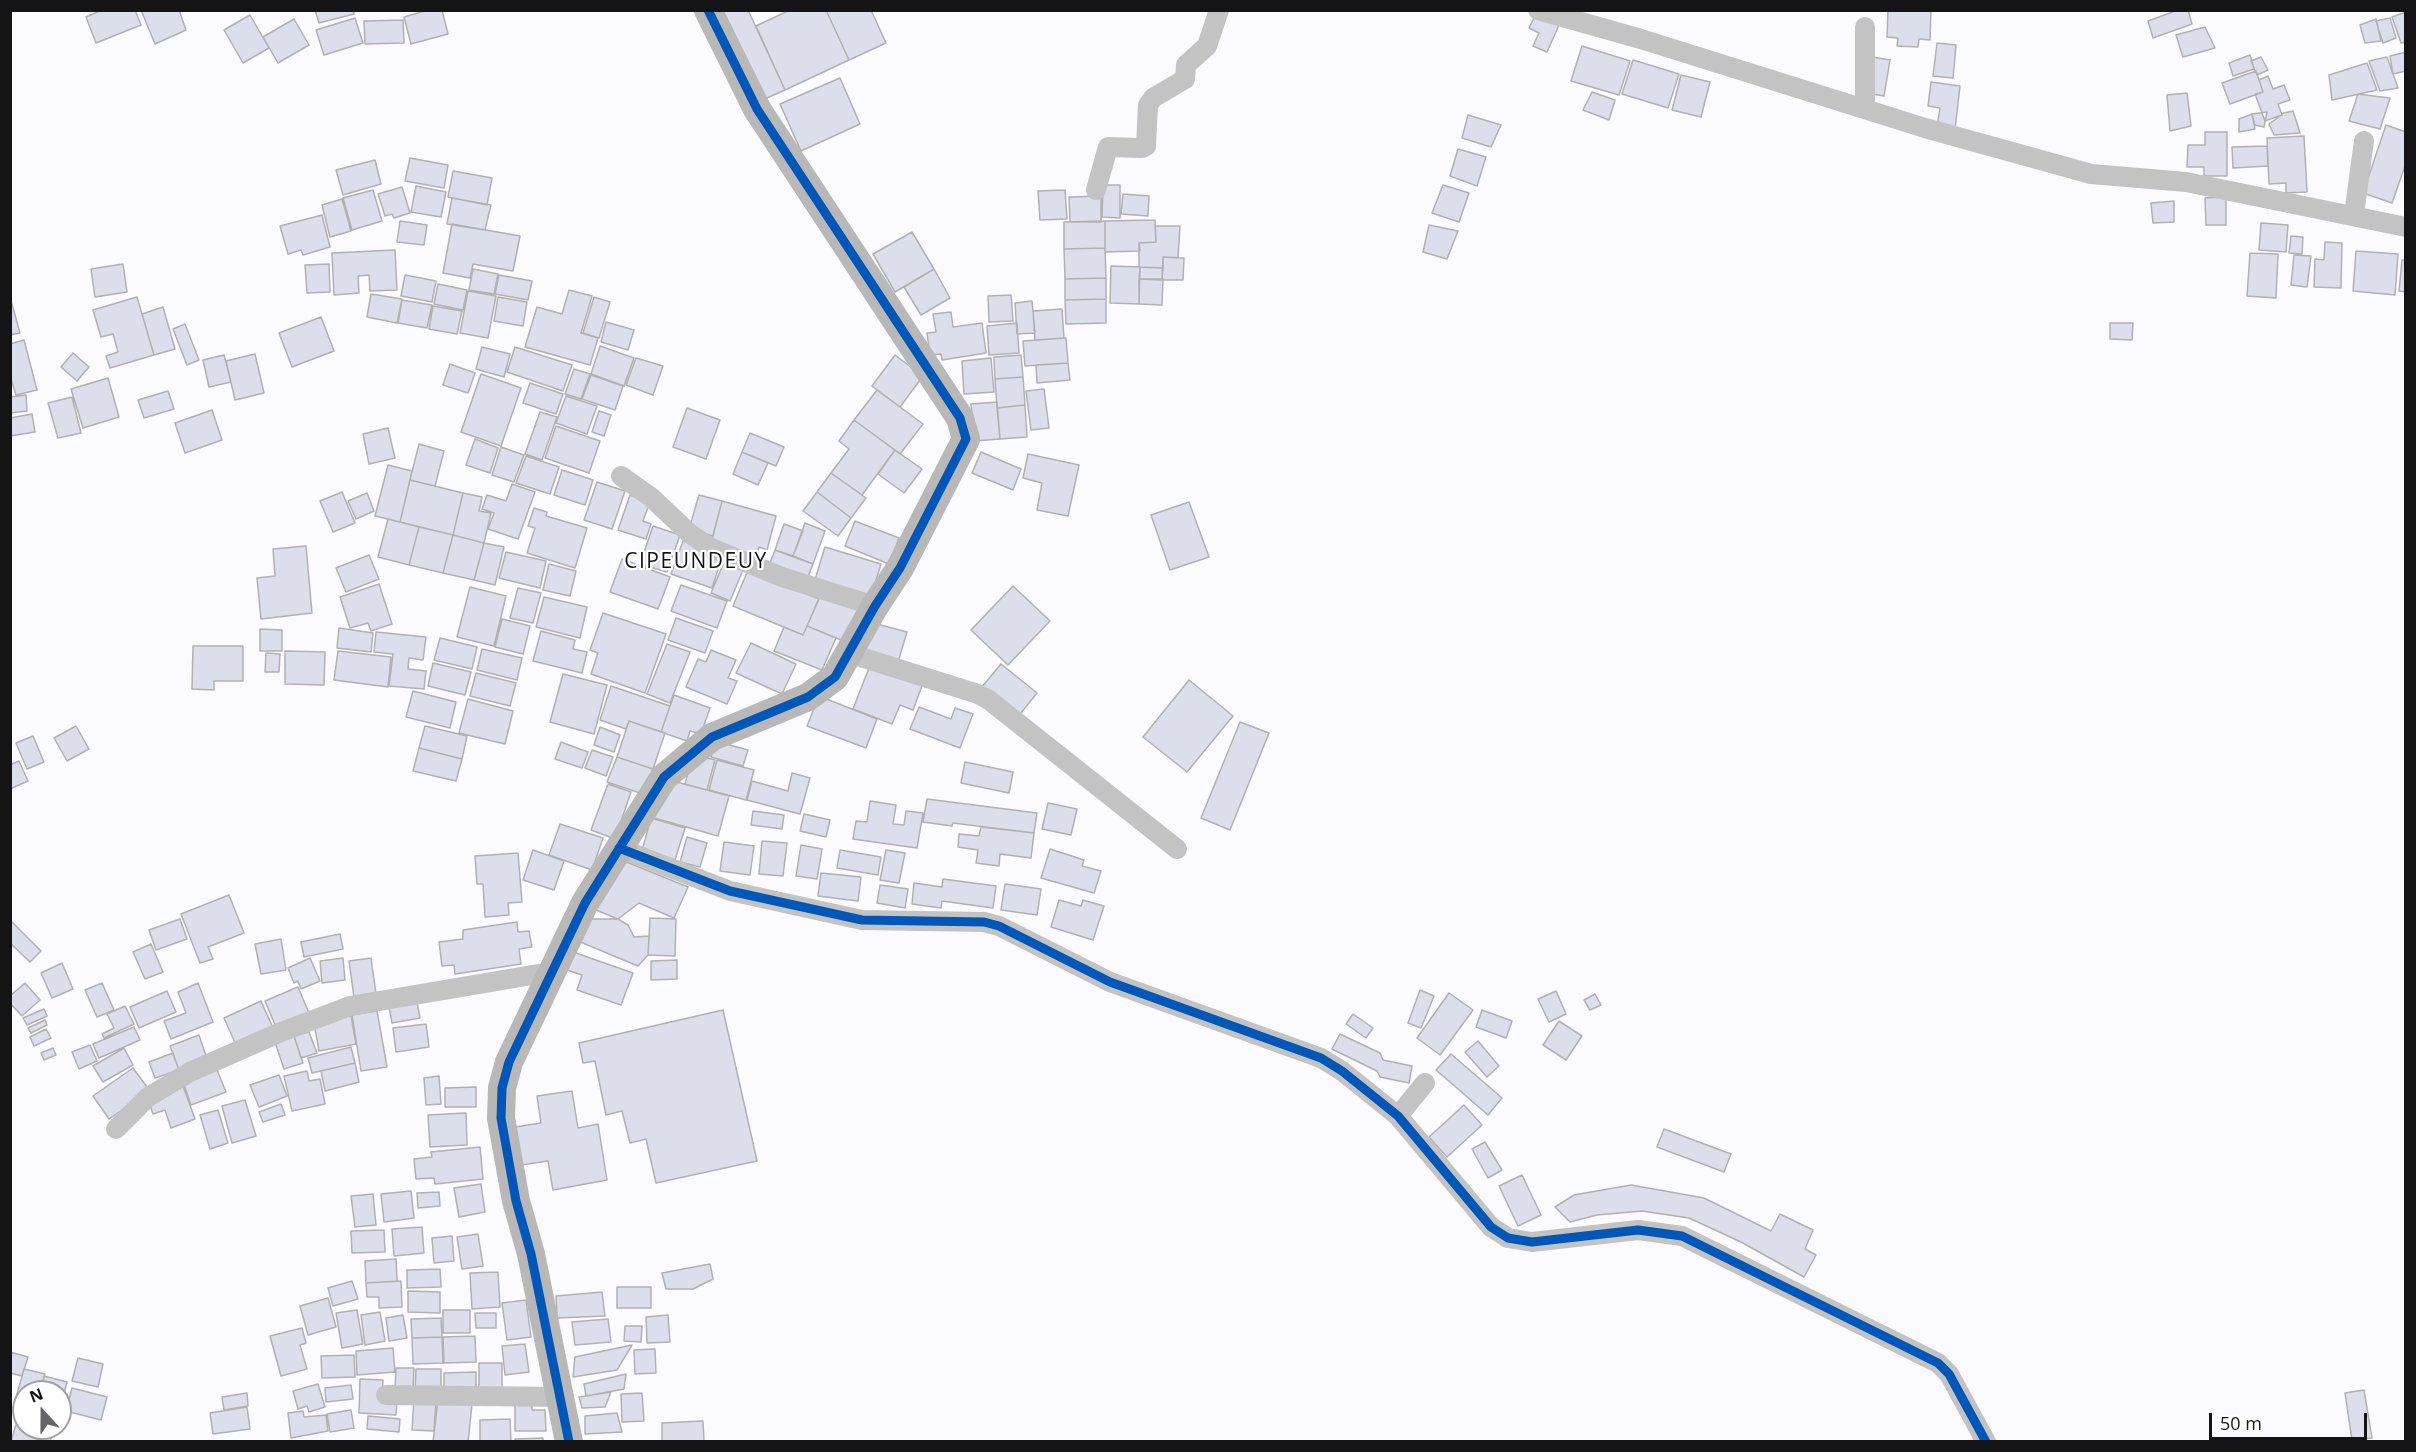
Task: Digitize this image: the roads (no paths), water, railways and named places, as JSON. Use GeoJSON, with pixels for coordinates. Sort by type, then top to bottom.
{"type":"FeatureCollection","features":[{"type":"Feature","properties":{"kind":"street"},"geometry":{"type":"LineString","coordinates":[[569,1442],[531,1254],[516,1201],[501,1118],[502,1088],[509,1062],[550,972],[585,903],[664,777],[712,736],[808,697],[835,677],[875,606],[900,568],[963,450],[965,431],[960,418],[882,296],[757,108],[708,10]]}},
{"type":"Feature","properties":{"kind":"street"},"geometry":{"type":"LineString","coordinates":[[1096,190],[1108,147],[1142,148],[1146,146],[1148,105],[1153,98],[1185,79],[1186,65],[1207,46],[1219,10]]}},
{"type":"Feature","properties":{"kind":"street"},"geometry":{"type":"LineString","coordinates":[[1538,10],[1641,39],[1925,128],[2091,174],[2186,182],[2406,227]]}},
{"type":"Feature","properties":{"kind":"street"},"geometry":{"type":"LineString","coordinates":[[1865,27],[1865,108]]}},
{"type":"Feature","properties":{"kind":"street"},"geometry":{"type":"LineString","coordinates":[[2354,215],[2364,141]]}},
{"type":"Feature","properties":{"kind":"street"},"geometry":{"type":"LineString","coordinates":[[621,476],[652,498],[689,533],[711,548],[782,577],[875,606]]}},
{"type":"Feature","properties":{"kind":"street"},"geometry":{"type":"LineString","coordinates":[[848,653],[978,694],[989,700],[1178,849]]}},
{"type":"Feature","properties":{"kind":"street"},"geometry":{"type":"LineString","coordinates":[[619,848],[730,891],[862,920],[984,922],[999,926],[1110,982],[1321,1058],[1342,1071],[1398,1116],[1491,1227],[1508,1238],[1532,1242],[1638,1230],[1682,1236],[1938,1363],[1949,1374],[1986,1442]]}},
{"type":"Feature","properties":{"kind":"street"},"geometry":{"type":"LineString","coordinates":[[116,1129],[148,1097],[190,1072],[281,1032],[350,1006],[550,972]]}},
{"type":"Feature","properties":{"kind":"street"},"geometry":{"type":"LineString","coordinates":[[1398,1116],[1425,1083]]}},
{"type":"Feature","properties":{"kind":"street"},"geometry":{"type":"LineString","coordinates":[[386,1395],[561,1397]]}},
{"type":"Feature","properties":{"kind":"district","name":"CIPEUNDEUY"},"geometry":{"type":"Point","coordinates":[696,562]}}]}
